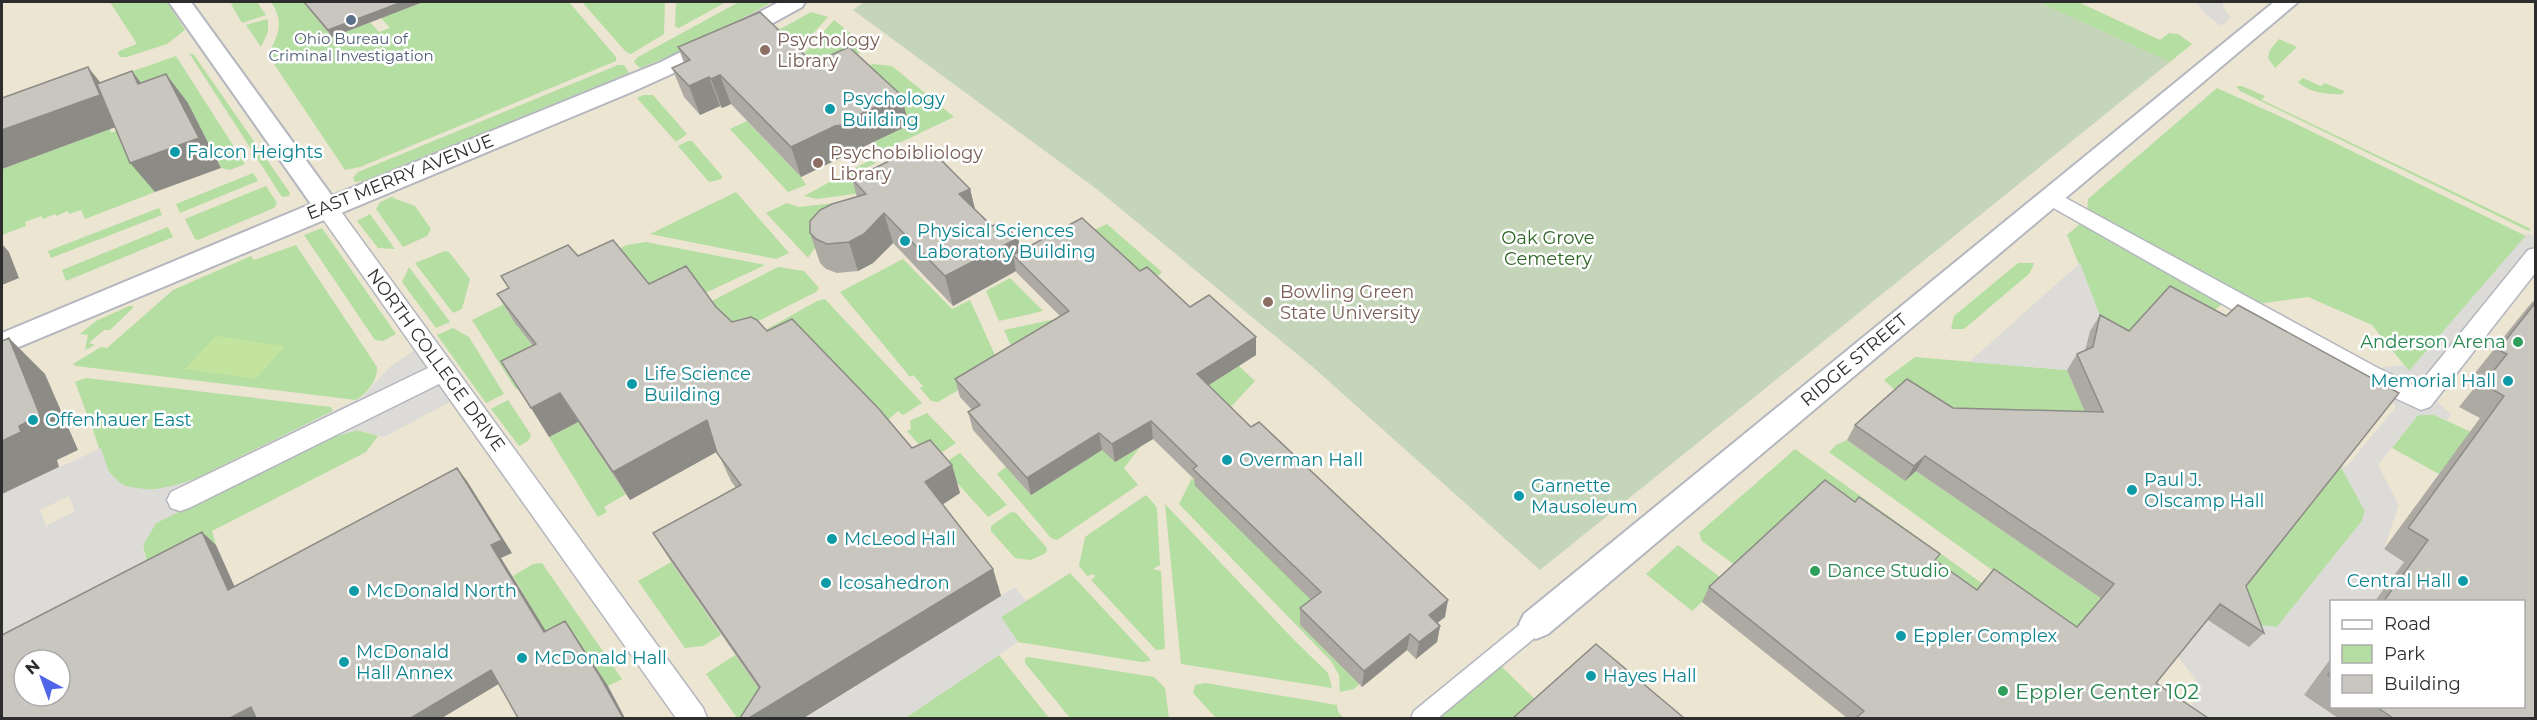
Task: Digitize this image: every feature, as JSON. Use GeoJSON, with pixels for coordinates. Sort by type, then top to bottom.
{"type":"FeatureCollection","features":[{"type":"Feature","properties":{"kind":"street","name":"NORTH COLLEGE DRIVE"},"geometry":{"type":"LineString","coordinates":[[180,2],[693,718]]}},
{"type":"Feature","properties":{"kind":"street","name":"EAST MERRY AVENUE"},"geometry":{"type":"LineString","coordinates":[[2,344],[326,207],[675,64],[746,30],[794,2]]}},
{"type":"Feature","properties":{"kind":"street","name":"RIDGE STREET"},"geometry":{"type":"LineString","coordinates":[[1422,718],[2287,2]]}},
{"type":"Feature","properties":{"kind":"street"},"geometry":{"type":"LineString","coordinates":[[2051,197],[2367,374],[2421,400],[2535,255]]}},
{"type":"Feature","properties":{"kind":"street"},"geometry":{"type":"LineString","coordinates":[[180,500],[443,371]]}},
{"type":"Feature","properties":{"kind":"shaded area","name":"Bowling Green State University"},"geometry":{"type":"Polygon","coordinates":[[[2,2],[2535,2],[2535,718],[2,718],[2,2]]]}},
{"type":"Feature","properties":{"kind":"shaded area"},"geometry":{"type":"Polygon","coordinates":[[[2196,2],[2223,2],[2223,7],[2231,18],[2221,26],[2203,12],[2196,2]]]}},
{"type":"Feature","properties":{"kind":"shaded area"},"geometry":{"type":"Polygon","coordinates":[[[2528,233],[2535,237],[2535,274],[2437,402],[2451,414],[2447,420],[2434,415],[2418,415],[2378,465],[2399,505],[2384,549],[2404,562],[2375,600],[2330,600],[2330,659],[2304,695],[2338,718],[2184,718],[2202,688],[2176,654],[2206,618],[2277,627],[2362,521],[2365,511],[2340,465],[2346,467],[2396,407],[2369,369],[2404,365],[2409,371],[2528,233]]]}},
{"type":"Feature","properties":{"kind":"shaded area"},"geometry":{"type":"Polygon","coordinates":[[[2080,263],[2105,329],[2118,347],[2067,370],[1969,362],[2080,263]]]}},
{"type":"Feature","properties":{"kind":"shaded area"},"geometry":{"type":"Polygon","coordinates":[[[424,344],[461,396],[384,437],[357,430],[330,438],[156,523],[143,545],[146,563],[2,656],[2,494],[101,448],[109,473],[124,486],[152,490],[176,485],[195,479],[362,397],[391,366],[424,344]],[[69,496],[40,510],[46,526],[75,511],[69,496]]]}},
{"type":"Feature","properties":{"kind":"shaded area"},"geometry":{"type":"Polygon","coordinates":[[[1015,587],[1026,601],[1001,617],[1018,642],[905,718],[810,718],[809,716],[1015,587]]]}},
{"type":"Feature","properties":{"kind":"green space"},"geometry":{"type":"Polygon","coordinates":[[[110,2],[167,2],[185,30],[167,44],[127,57],[120,57],[119,51],[137,44],[110,2]]]}},
{"type":"Feature","properties":{"kind":"green space"},"geometry":{"type":"Polygon","coordinates":[[[257,2],[266,15],[242,23],[231,4],[257,2]]]}},
{"type":"Feature","properties":{"kind":"green space"},"geometry":{"type":"Polygon","coordinates":[[[271,2],[303,2],[332,37],[370,22],[379,32],[390,28],[381,18],[423,2],[569,2],[616,57],[616,61],[360,167],[345,170],[268,55],[275,41],[279,22],[271,2]]]}},
{"type":"Feature","properties":{"kind":"green space"},"geometry":{"type":"Polygon","coordinates":[[[582,2],[665,2],[664,34],[631,54],[626,52],[582,2]]]}},
{"type":"Feature","properties":{"kind":"green space"},"geometry":{"type":"Polygon","coordinates":[[[676,2],[726,2],[679,28],[675,27],[676,2]]]}},
{"type":"Feature","properties":{"kind":"green space"},"geometry":{"type":"Polygon","coordinates":[[[739,2],[772,2],[685,50],[640,68],[634,62],[638,57],[739,2]]]}},
{"type":"Feature","properties":{"kind":"green space","name":"Oak Grove Cemetery"},"geometry":{"type":"Polygon","coordinates":[[[864,2],[2038,2],[2170,62],[1540,570],[1314,368],[1098,190],[853,10],[864,2]]]}},
{"type":"Feature","properties":{"kind":"green space"},"geometry":{"type":"Polygon","coordinates":[[[2038,2],[2078,2],[2160,40],[2169,33],[2178,34],[2192,44],[2170,62],[2038,2]]]}},
{"type":"Feature","properties":{"kind":"green space"},"geometry":{"type":"Polygon","coordinates":[[[811,12],[828,17],[797,51],[775,32],[811,12]]]}},
{"type":"Feature","properties":{"kind":"green space"},"geometry":{"type":"Polygon","coordinates":[[[268,19],[268,32],[261,47],[246,25],[268,19]]]}},
{"type":"Feature","properties":{"kind":"green space"},"geometry":{"type":"Polygon","coordinates":[[[834,20],[860,41],[861,51],[855,57],[802,73],[800,58],[834,20]]]}},
{"type":"Feature","properties":{"kind":"green space"},"geometry":{"type":"Polygon","coordinates":[[[2279,39],[2297,47],[2275,68],[2268,58],[2270,50],[2279,39]]]}},
{"type":"Feature","properties":{"kind":"green space"},"geometry":{"type":"Polygon","coordinates":[[[189,53],[194,55],[290,193],[289,196],[282,197],[189,53]]]}},
{"type":"Feature","properties":{"kind":"green space"},"geometry":{"type":"Polygon","coordinates":[[[176,56],[245,164],[230,170],[221,168],[188,103],[2,117],[176,56]]]}},
{"type":"Feature","properties":{"kind":"green space"},"geometry":{"type":"Polygon","coordinates":[[[873,64],[892,66],[954,117],[882,151],[873,147],[874,142],[908,124],[864,67],[873,64]]]}},
{"type":"Feature","properties":{"kind":"green space"},"geometry":{"type":"Polygon","coordinates":[[[618,65],[624,65],[629,73],[364,181],[355,182],[353,178],[358,172],[618,65]]]}},
{"type":"Feature","properties":{"kind":"green space"},"geometry":{"type":"Polygon","coordinates":[[[2303,78],[2321,86],[2325,83],[2344,91],[2343,94],[2325,93],[2307,88],[2298,82],[2303,78]]]}},
{"type":"Feature","properties":{"kind":"green space"},"geometry":{"type":"Polygon","coordinates":[[[2236,86],[2242,86],[2265,96],[2262,100],[2531,229],[2529,231],[2240,91],[2236,86]]]}},
{"type":"Feature","properties":{"kind":"green space"},"geometry":{"type":"Polygon","coordinates":[[[2217,88],[2288,120],[2526,236],[2409,371],[2372,325],[2308,297],[2258,304],[2087,212],[2088,199],[2217,88]]]}},
{"type":"Feature","properties":{"kind":"green space"},"geometry":{"type":"Polygon","coordinates":[[[643,95],[653,95],[687,134],[676,142],[637,98],[643,95]]]}},
{"type":"Feature","properties":{"kind":"green space"},"geometry":{"type":"Polygon","coordinates":[[[747,121],[806,185],[788,192],[730,129],[747,121]]]}},
{"type":"Feature","properties":{"kind":"green space"},"geometry":{"type":"Polygon","coordinates":[[[126,127],[155,192],[85,219],[81,210],[69,214],[68,211],[56,216],[55,214],[43,219],[41,216],[25,222],[26,226],[2,235],[2,169],[110,129],[111,133],[126,127]]]}},
{"type":"Feature","properties":{"kind":"green space"},"geometry":{"type":"Polygon","coordinates":[[[692,141],[722,176],[722,179],[709,182],[678,146],[692,141]]]}},
{"type":"Feature","properties":{"kind":"green space"},"geometry":{"type":"Polygon","coordinates":[[[872,159],[876,163],[858,172],[877,191],[817,199],[804,196],[872,159]]]}},
{"type":"Feature","properties":{"kind":"green space"},"geometry":{"type":"Polygon","coordinates":[[[253,173],[258,181],[180,213],[176,204],[253,173]]]}},
{"type":"Feature","properties":{"kind":"green space"},"geometry":{"type":"Polygon","coordinates":[[[266,186],[277,203],[274,208],[198,240],[195,239],[185,219],[266,186]]]}},
{"type":"Feature","properties":{"kind":"green space"},"geometry":{"type":"Polygon","coordinates":[[[736,192],[789,253],[776,259],[650,234],[736,192]]]}},
{"type":"Feature","properties":{"kind":"green space"},"geometry":{"type":"Polygon","coordinates":[[[394,196],[393,198],[415,206],[431,229],[427,236],[403,247],[376,209],[380,202],[394,196]]]}},
{"type":"Feature","properties":{"kind":"green space"},"geometry":{"type":"Polygon","coordinates":[[[869,199],[815,248],[808,258],[766,213],[787,203],[799,207],[869,199]]]}},
{"type":"Feature","properties":{"kind":"green space"},"geometry":{"type":"Polygon","coordinates":[[[159,208],[162,215],[51,258],[48,251],[159,208]]]}},
{"type":"Feature","properties":{"kind":"green space"},"geometry":{"type":"Polygon","coordinates":[[[370,214],[395,249],[378,248],[357,221],[370,214]]]}},
{"type":"Feature","properties":{"kind":"green space"},"geometry":{"type":"Polygon","coordinates":[[[2082,222],[2225,301],[2200,324],[2118,347],[2105,329],[2067,235],[2082,222]]]}},
{"type":"Feature","properties":{"kind":"green space"},"geometry":{"type":"Polygon","coordinates":[[[1107,224],[1162,272],[1149,285],[1090,232],[1107,224]]]}},
{"type":"Feature","properties":{"kind":"green space"},"geometry":{"type":"Polygon","coordinates":[[[168,227],[173,237],[66,281],[62,270],[168,227]]]}},
{"type":"Feature","properties":{"kind":"green space"},"geometry":{"type":"Polygon","coordinates":[[[322,228],[396,334],[383,341],[375,340],[304,235],[322,228]]]}},
{"type":"Feature","properties":{"kind":"green space"},"geometry":{"type":"Polygon","coordinates":[[[646,242],[765,265],[669,310],[583,265],[627,245],[646,242]]]}},
{"type":"Feature","properties":{"kind":"green space"},"geometry":{"type":"Polygon","coordinates":[[[296,245],[377,367],[376,377],[371,386],[356,400],[73,364],[101,347],[107,348],[173,290],[251,256],[254,260],[296,245]]]}},
{"type":"Feature","properties":{"kind":"green space"},"geometry":{"type":"Polygon","coordinates":[[[445,251],[449,252],[470,279],[462,309],[453,313],[415,263],[445,251]]]}},
{"type":"Feature","properties":{"kind":"green space"},"geometry":{"type":"Polygon","coordinates":[[[903,259],[952,309],[970,300],[1000,366],[938,402],[931,401],[920,388],[923,386],[913,375],[910,377],[840,292],[903,259]]]}},
{"type":"Feature","properties":{"kind":"green space"},"geometry":{"type":"Polygon","coordinates":[[[2018,263],[2034,263],[2030,273],[1964,329],[1951,329],[1954,316],[2018,263]]]}},
{"type":"Feature","properties":{"kind":"green space"},"geometry":{"type":"Polygon","coordinates":[[[409,267],[450,322],[436,328],[402,282],[409,267]]]}},
{"type":"Feature","properties":{"kind":"green space"},"geometry":{"type":"Polygon","coordinates":[[[778,267],[804,271],[819,288],[816,292],[729,336],[706,304],[778,267]]]}},
{"type":"Feature","properties":{"kind":"green space"},"geometry":{"type":"Polygon","coordinates":[[[567,273],[569,278],[506,310],[553,373],[519,390],[515,388],[472,320],[567,273]]]}},
{"type":"Feature","properties":{"kind":"green space"},"geometry":{"type":"Polygon","coordinates":[[[1010,278],[1043,311],[999,321],[986,291],[1010,278]]]}},
{"type":"Feature","properties":{"kind":"green space"},"geometry":{"type":"Polygon","coordinates":[[[825,299],[922,403],[903,415],[898,411],[879,428],[738,345],[817,301],[825,299]]]}},
{"type":"Feature","properties":{"kind":"green space"},"geometry":{"type":"Polygon","coordinates":[[[129,306],[133,308],[110,330],[104,330],[89,343],[95,345],[85,350],[88,335],[80,334],[96,321],[129,306]]]}},
{"type":"Feature","properties":{"kind":"green space"},"geometry":{"type":"Polygon","coordinates":[[[1051,320],[1059,328],[1014,353],[1004,330],[1051,320]]]}},
{"type":"Feature","properties":{"kind":"green space"},"geometry":{"type":"Polygon","coordinates":[[[453,328],[469,337],[504,394],[486,403],[437,335],[453,328]]]}},
{"type":"Feature","properties":{"kind":"green space"},"geometry":{"type":"Polygon","coordinates":[[[216,336],[285,346],[256,379],[185,369],[216,336]]]}},
{"type":"Feature","properties":{"kind":"green space"},"geometry":{"type":"Polygon","coordinates":[[[1915,357],[2067,370],[2092,428],[1943,424],[1899,394],[1884,380],[1915,357]]]}},
{"type":"Feature","properties":{"kind":"green space"},"geometry":{"type":"Polygon","coordinates":[[[1239,366],[1255,381],[1228,410],[1198,392],[1239,366]]]}},
{"type":"Feature","properties":{"kind":"green space"},"geometry":{"type":"Polygon","coordinates":[[[86,378],[331,407],[333,411],[195,479],[174,486],[151,490],[139,489],[119,482],[105,463],[90,422],[96,419],[93,415],[88,417],[75,382],[86,378]]]}},
{"type":"Feature","properties":{"kind":"green space"},"geometry":{"type":"Polygon","coordinates":[[[508,400],[531,435],[528,441],[519,446],[491,409],[508,400]]]}},
{"type":"Feature","properties":{"kind":"green space"},"geometry":{"type":"Polygon","coordinates":[[[927,413],[956,443],[932,459],[907,431],[911,429],[910,421],[927,413]]]}},
{"type":"Feature","properties":{"kind":"green space"},"geometry":{"type":"Polygon","coordinates":[[[2418,415],[2434,415],[2471,432],[2439,474],[2392,448],[2418,415]]]}},
{"type":"Feature","properties":{"kind":"green space"},"geometry":{"type":"Polygon","coordinates":[[[578,422],[626,494],[604,507],[607,512],[598,517],[549,437],[578,422]]]}},
{"type":"Feature","properties":{"kind":"green space"},"geometry":{"type":"Polygon","coordinates":[[[357,430],[378,436],[366,452],[212,531],[216,545],[151,579],[143,545],[156,523],[330,438],[357,430]]]}},
{"type":"Feature","properties":{"kind":"green space"},"geometry":{"type":"Polygon","coordinates":[[[1847,440],[1905,481],[1916,471],[2102,599],[2093,610],[2126,667],[1829,452],[1836,445],[1847,440]]]}},
{"type":"Feature","properties":{"kind":"green space"},"geometry":{"type":"Polygon","coordinates":[[[1141,446],[1124,468],[1138,485],[1057,540],[1051,538],[997,474],[1006,467],[1031,495],[1102,450],[1141,446]]]}},
{"type":"Feature","properties":{"kind":"green space"},"geometry":{"type":"Polygon","coordinates":[[[1795,449],[1983,584],[1966,604],[1739,568],[1702,541],[1699,533],[1795,449]]]}},
{"type":"Feature","properties":{"kind":"green space"},"geometry":{"type":"Polygon","coordinates":[[[960,453],[1007,505],[988,517],[941,465],[960,453]]]}},
{"type":"Feature","properties":{"kind":"green space"},"geometry":{"type":"Polygon","coordinates":[[[2340,465],[2365,511],[2362,521],[2277,627],[2253,625],[2234,597],[2340,465]]]}},
{"type":"Feature","properties":{"kind":"green space"},"geometry":{"type":"Polygon","coordinates":[[[1192,478],[1320,609],[1300,625],[1359,684],[1354,689],[1340,692],[1339,675],[1331,661],[1179,504],[1192,478]]]}},
{"type":"Feature","properties":{"kind":"green space"},"geometry":{"type":"Polygon","coordinates":[[[1146,495],[1157,510],[1160,565],[1153,569],[1161,571],[1165,649],[1156,650],[1091,580],[1095,577],[1094,574],[1087,576],[1079,566],[1085,537],[1146,495]]]}},
{"type":"Feature","properties":{"kind":"green space"},"geometry":{"type":"Polygon","coordinates":[[[1165,504],[1328,673],[1332,688],[1181,664],[1165,504]]]}},
{"type":"Feature","properties":{"kind":"green space"},"geometry":{"type":"Polygon","coordinates":[[[1011,512],[1016,513],[1047,548],[1046,553],[1031,560],[1015,558],[991,531],[991,526],[1011,512]]]}},
{"type":"Feature","properties":{"kind":"green space"},"geometry":{"type":"Polygon","coordinates":[[[1678,545],[1725,581],[1692,611],[1646,574],[1678,545]]]}},
{"type":"Feature","properties":{"kind":"green space"},"geometry":{"type":"Polygon","coordinates":[[[671,562],[721,635],[703,646],[685,648],[638,581],[671,562]]]}},
{"type":"Feature","properties":{"kind":"green space"},"geometry":{"type":"Polygon","coordinates":[[[542,563],[622,679],[608,686],[553,644],[513,576],[533,564],[542,563]]]}},
{"type":"Feature","properties":{"kind":"green space"},"geometry":{"type":"Polygon","coordinates":[[[1070,573],[1150,661],[1142,662],[1018,642],[1001,617],[1070,573]]]}},
{"type":"Feature","properties":{"kind":"green space"},"geometry":{"type":"Polygon","coordinates":[[[735,655],[779,718],[737,718],[706,674],[735,655]]]}},
{"type":"Feature","properties":{"kind":"green space"},"geometry":{"type":"Polygon","coordinates":[[[999,655],[1049,718],[905,718],[999,655]]]}},
{"type":"Feature","properties":{"kind":"green space"},"geometry":{"type":"Polygon","coordinates":[[[1025,658],[1154,677],[1165,688],[1169,718],[1070,718],[1025,663],[1025,658]]]}},
{"type":"Feature","properties":{"kind":"green space"},"geometry":{"type":"Polygon","coordinates":[[[1501,666],[1541,705],[1526,718],[1438,718],[1501,666]]]}},
{"type":"Feature","properties":{"kind":"green space"},"geometry":{"type":"Polygon","coordinates":[[[1205,683],[1337,705],[1338,712],[1344,718],[1216,718],[1193,693],[1195,685],[1205,683]]]}},
{"type":"Feature","properties":{"kind":"building","name":"Ohio Bureau of Criminal Investigation"},"geometry":{"type":"Polygon","coordinates":[[[304,2],[402,2],[328,30],[304,2]]]}},
{"type":"Feature","properties":{"kind":"building"},"geometry":{"type":"Polygon","coordinates":[[[760,12],[813,63],[849,47],[901,95],[856,116],[849,124],[835,126],[791,147],[720,75],[689,86],[672,68],[690,60],[678,47],[760,12]]]}},
{"type":"Feature","properties":{"kind":"building"},"geometry":{"type":"Polygon","coordinates":[[[88,67],[100,95],[2,130],[2,98],[88,67]]]}},
{"type":"Feature","properties":{"kind":"building"},"geometry":{"type":"Polygon","coordinates":[[[132,71],[138,84],[166,74],[199,138],[130,163],[97,84],[132,71]]]}},
{"type":"Feature","properties":{"kind":"building"},"geometry":{"type":"Polygon","coordinates":[[[918,147],[925,154],[931,150],[970,189],[959,194],[992,226],[1001,222],[1018,238],[945,276],[884,213],[864,234],[849,242],[827,244],[810,233],[810,221],[820,210],[866,194],[852,179],[918,147]]]}},
{"type":"Feature","properties":{"kind":"building","name":"Overman Hall"},"geometry":{"type":"Polygon","coordinates":[[[1082,218],[1140,271],[1147,267],[1190,307],[1209,295],[1256,337],[1197,374],[1251,427],[1259,422],[1448,600],[1429,615],[1440,626],[1419,642],[1410,634],[1364,671],[1300,608],[1321,592],[1193,469],[1197,466],[1151,421],[1112,444],[1099,433],[1027,478],[968,412],[980,405],[955,379],[1069,311],[1013,255],[1082,218]]]}},
{"type":"Feature","properties":{"kind":"building"},"geometry":{"type":"Polygon","coordinates":[[[613,240],[649,284],[686,266],[716,307],[732,322],[751,317],[767,331],[792,319],[879,409],[912,448],[930,440],[952,465],[925,482],[993,569],[749,718],[740,718],[760,687],[653,533],[741,485],[717,453],[707,420],[613,472],[560,393],[531,408],[501,361],[536,344],[497,294],[509,288],[501,276],[568,245],[578,256],[613,240]]]}},
{"type":"Feature","properties":{"kind":"building"},"geometry":{"type":"Polygon","coordinates":[[[2170,286],[2226,316],[2238,305],[2399,393],[2246,586],[2264,633],[2220,604],[2156,683],[2208,718],[1856,718],[1864,711],[1709,587],[1825,480],[1855,502],[1859,497],[1940,554],[1935,560],[1977,590],[1994,569],[2077,627],[2114,584],[1925,456],[1914,466],[1855,425],[1907,379],[1953,408],[2103,412],[2077,354],[2093,347],[2100,315],[2129,331],[2170,286]]]}},
{"type":"Feature","properties":{"kind":"building","name":"Central Hall"},"geometry":{"type":"Polygon","coordinates":[[[2535,303],[2535,718],[2393,718],[2378,708],[2525,708],[2525,600],[2384,600],[2428,540],[2408,528],[2504,396],[2483,384],[2507,354],[2498,350],[2535,303]]]}},
{"type":"Feature","properties":{"kind":"building"},"geometry":{"type":"Polygon","coordinates":[[[9,338],[40,415],[19,426],[21,432],[2,441],[2,341],[9,338]]]}},
{"type":"Feature","properties":{"kind":"building"},"geometry":{"type":"Polygon","coordinates":[[[457,468],[502,540],[491,545],[544,632],[565,621],[623,718],[518,718],[491,670],[411,718],[256,718],[251,707],[230,718],[2,718],[2,635],[202,532],[228,590],[457,468]]]}},
{"type":"Feature","properties":{"kind":"building","name":"Hayes Hall"},"geometry":{"type":"Polygon","coordinates":[[[1596,644],[1684,718],[1513,718],[1596,644]]]}},
{"type":"Feature","properties":{"kind":"place","name":"Ohio Bureau of Criminal Investigation"},"geometry":{"type":"Point","coordinates":[351,20]}},
{"type":"Feature","properties":{"kind":"place","name":"Psychology Library"},"geometry":{"type":"Point","coordinates":[765,50]}},
{"type":"Feature","properties":{"kind":"place","name":"Psychology Building"},"geometry":{"type":"Point","coordinates":[830,109]}},
{"type":"Feature","properties":{"kind":"place","name":"Falcon Heights"},"geometry":{"type":"Point","coordinates":[175,152]}},
{"type":"Feature","properties":{"kind":"place","name":"Psychobibliology Library"},"geometry":{"type":"Point","coordinates":[818,163]}},
{"type":"Feature","properties":{"kind":"place","name":"Physical Sciences Laboratory Building"},"geometry":{"type":"Point","coordinates":[905,241]}},
{"type":"Feature","properties":{"kind":"place","name":"Bowling Green State University"},"geometry":{"type":"Point","coordinates":[1268,302]}},
{"type":"Feature","properties":{"kind":"place","name":"Anderson Arena"},"geometry":{"type":"Point","coordinates":[2518,342]}},
{"type":"Feature","properties":{"kind":"place","name":"Memorial Hall"},"geometry":{"type":"Point","coordinates":[2508,381]}},
{"type":"Feature","properties":{"kind":"place","name":"Life Science Building"},"geometry":{"type":"Point","coordinates":[632,384]}},
{"type":"Feature","properties":{"kind":"place","name":"Offenhauer East"},"geometry":{"type":"Point","coordinates":[33,420]}},
{"type":"Feature","properties":{"kind":"place","name":"Overman Hall"},"geometry":{"type":"Point","coordinates":[1227,460]}},
{"type":"Feature","properties":{"kind":"place","name":"Paul J. Olscamp Hall"},"geometry":{"type":"Point","coordinates":[2132,490]}},
{"type":"Feature","properties":{"kind":"place","name":"Garnette Mausoleum"},"geometry":{"type":"Point","coordinates":[1519,496]}},
{"type":"Feature","properties":{"kind":"place","name":"McLeod Hall"},"geometry":{"type":"Point","coordinates":[832,539]}},
{"type":"Feature","properties":{"kind":"place","name":"Dance Studio"},"geometry":{"type":"Point","coordinates":[1815,571]}},
{"type":"Feature","properties":{"kind":"place","name":"Central Hall"},"geometry":{"type":"Point","coordinates":[2463,581]}},
{"type":"Feature","properties":{"kind":"place","name":"Icosahedron"},"geometry":{"type":"Point","coordinates":[826,583]}},
{"type":"Feature","properties":{"kind":"place","name":"McDonald North"},"geometry":{"type":"Point","coordinates":[354,591]}},
{"type":"Feature","properties":{"kind":"place","name":"Eppler Complex"},"geometry":{"type":"Point","coordinates":[1901,636]}},
{"type":"Feature","properties":{"kind":"place","name":"McDonald Hall"},"geometry":{"type":"Point","coordinates":[522,658]}},
{"type":"Feature","properties":{"kind":"place","name":"McDonald Hall Annex"},"geometry":{"type":"Point","coordinates":[344,662]}},
{"type":"Feature","properties":{"kind":"place","name":"Hayes Hall"},"geometry":{"type":"Point","coordinates":[1591,676]}},
{"type":"Feature","properties":{"kind":"place","name":"Eppler Center 102"},"geometry":{"type":"Point","coordinates":[2003,691]}}]}
